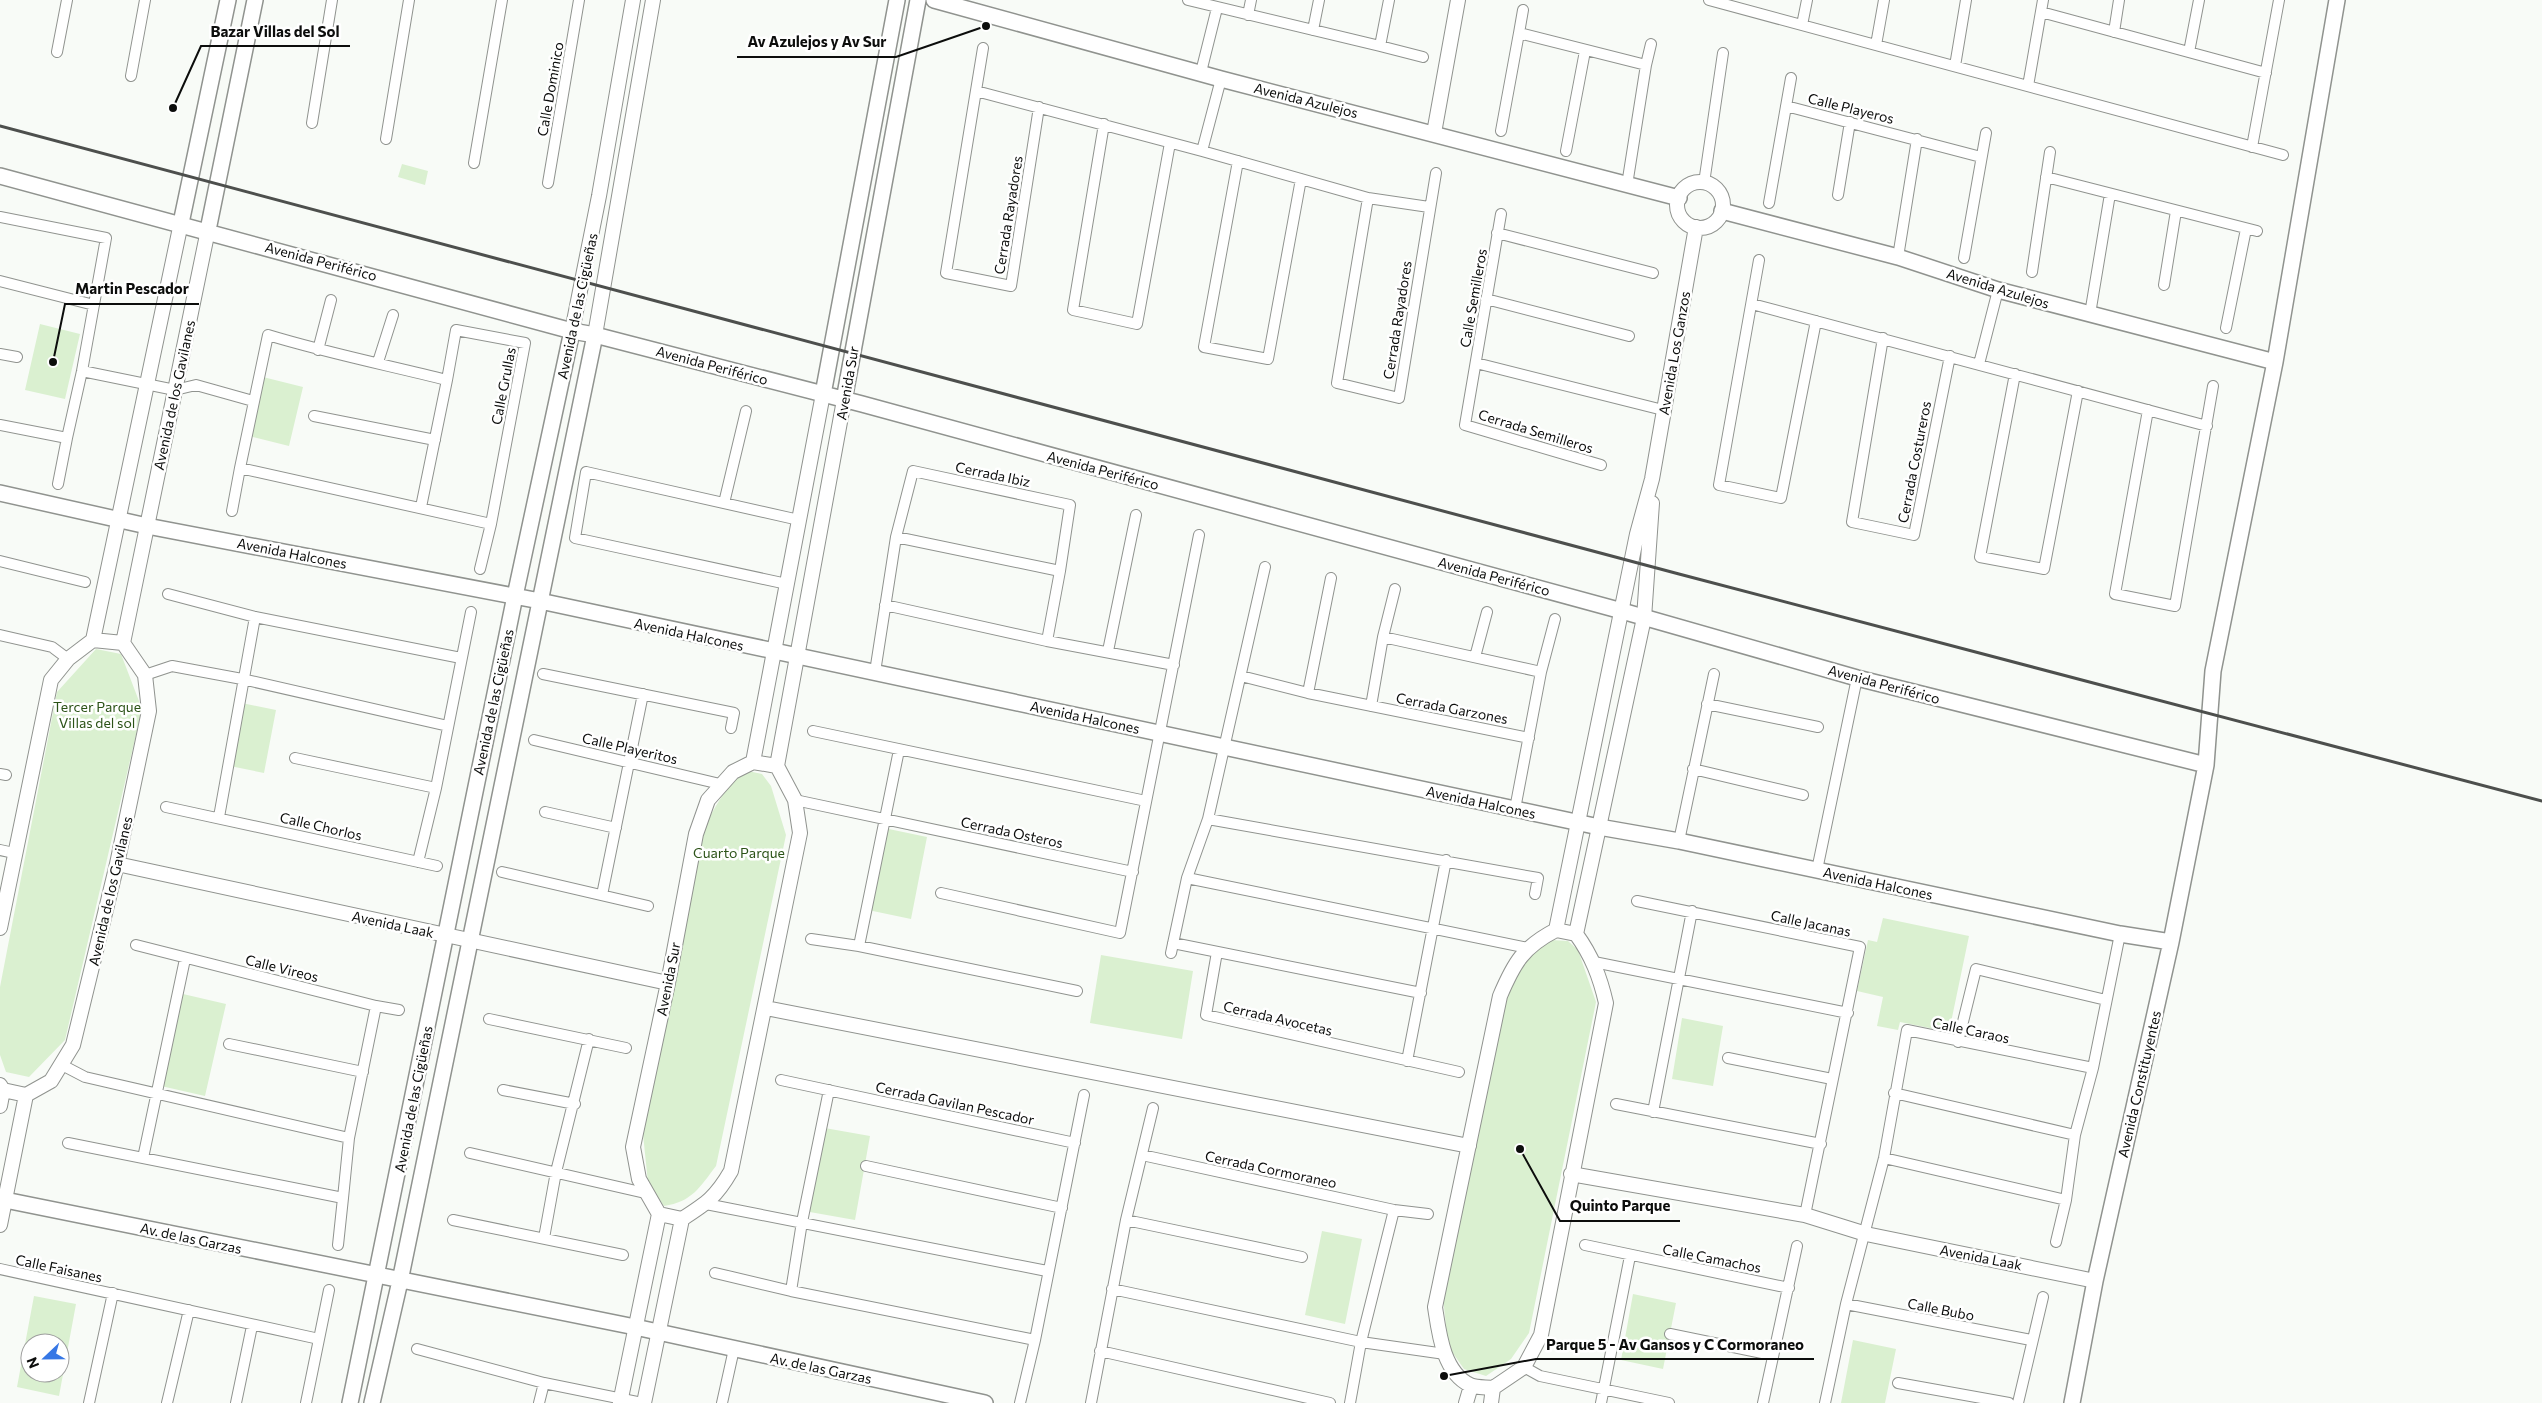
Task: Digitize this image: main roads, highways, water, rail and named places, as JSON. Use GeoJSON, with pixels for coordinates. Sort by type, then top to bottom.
{"type":"FeatureCollection","features":[{"type":"Feature","properties":{"kind":"main road","name":"Avenida de los Gavilanes"},"geometry":{"type":"LineString","coordinates":[[181,223],[228,0]]}},
{"type":"Feature","properties":{"kind":"main road","name":"Avenida de los Gavilanes"},"geometry":{"type":"LineString","coordinates":[[208,230],[255,0]]}},
{"type":"Feature","properties":{"kind":"main road","name":"Avenida Sur"},"geometry":{"type":"LineString","coordinates":[[822,394],[897,0]]}},
{"type":"Feature","properties":{"kind":"main road","name":"Avenida Sur"},"geometry":{"type":"LineString","coordinates":[[844,400],[918,0]]}},
{"type":"Feature","properties":{"kind":"main road","name":"Avenida Azulejos"},"geometry":{"type":"LineString","coordinates":[[934,0],[1221,79],[1679,198]]}},
{"type":"Feature","properties":{"kind":"main road","name":"Avenida Constituyentes"},"geometry":{"type":"LineString","coordinates":[[2072,1403],[2095,1281],[2171,942],[2206,765],[2213,671],[2275,362],[2337,0]]}},
{"type":"Feature","properties":{"kind":"main road"},"geometry":{"type":"LineString","coordinates":[[201,126],[228,131]]}},
{"type":"Feature","properties":{"kind":"main road","name":"Avenida Periférico"},"geometry":{"type":"LineString","coordinates":[[0,176],[208,230],[572,331],[595,335],[822,394],[1622,611],[1857,678],[2206,765]]}},
{"type":"Feature","properties":{"kind":"main road","name":"Avenida Azulejos"},"geometry":{"type":"LineString","coordinates":[[1722,211],[1898,257],[1996,297],[2090,314],[2275,362]]}},
{"type":"Feature","properties":{"kind":"main road"},"geometry":{"type":"LineString","coordinates":[[848,262],[869,266]]}},
{"type":"Feature","properties":{"kind":"main road","name":"Avenida de las Cigüeñas"},"geometry":{"type":"LineString","coordinates":[[350,1403],[378,1277],[445,935],[515,596],[572,331]]}},
{"type":"Feature","properties":{"kind":"main road","name":"Avenida de las Cigüeñas"},"geometry":{"type":"LineString","coordinates":[[372,1403],[400,1281],[595,335]]}},
{"type":"Feature","properties":{"kind":"main road","name":"Avenida Halcones"},"geometry":{"type":"LineString","coordinates":[[0,493],[147,526],[540,601],[774,652],[876,666],[1161,735],[1224,746],[1599,827],[1679,841],[1817,870],[2118,940],[2171,942]]}},
{"type":"Feature","properties":{"kind":"main road","name":"Av. de las Garzas"},"geometry":{"type":"LineString","coordinates":[[3,1200],[378,1277],[635,1327],[984,1403]]}},
{"type":"Feature","properties":{"kind":"railway"},"geometry":{"type":"LineString","coordinates":[[0,126],[1679,574],[2542,801]]}},
{"type":"Feature","properties":{"kind":"place","name":"Av Azulejos y Av Sur"},"geometry":{"type":"Point","coordinates":[986,26]}},
{"type":"Feature","properties":{"kind":"place","name":"Bazar Villas del Sol"},"geometry":{"type":"Point","coordinates":[173,108]}},
{"type":"Feature","properties":{"kind":"place","name":"Martin Pescador"},"geometry":{"type":"Point","coordinates":[53,362]}},
{"type":"Feature","properties":{"kind":"place","name":"Quinto Parque"},"geometry":{"type":"Point","coordinates":[1520,1149]}},
{"type":"Feature","properties":{"kind":"place","name":"Parque 5 - Av Gansos y C Cormoraneo"},"geometry":{"type":"Point","coordinates":[1444,1376]}},
{"type":"Feature","properties":{"kind":"park label","name":"Tercer Parque Villas del sol"},"geometry":{"type":"Point","coordinates":[97,714]}},
{"type":"Feature","properties":{"kind":"park label","name":"Cuarto Parque"},"geometry":{"type":"Point","coordinates":[739,852]}}]}
